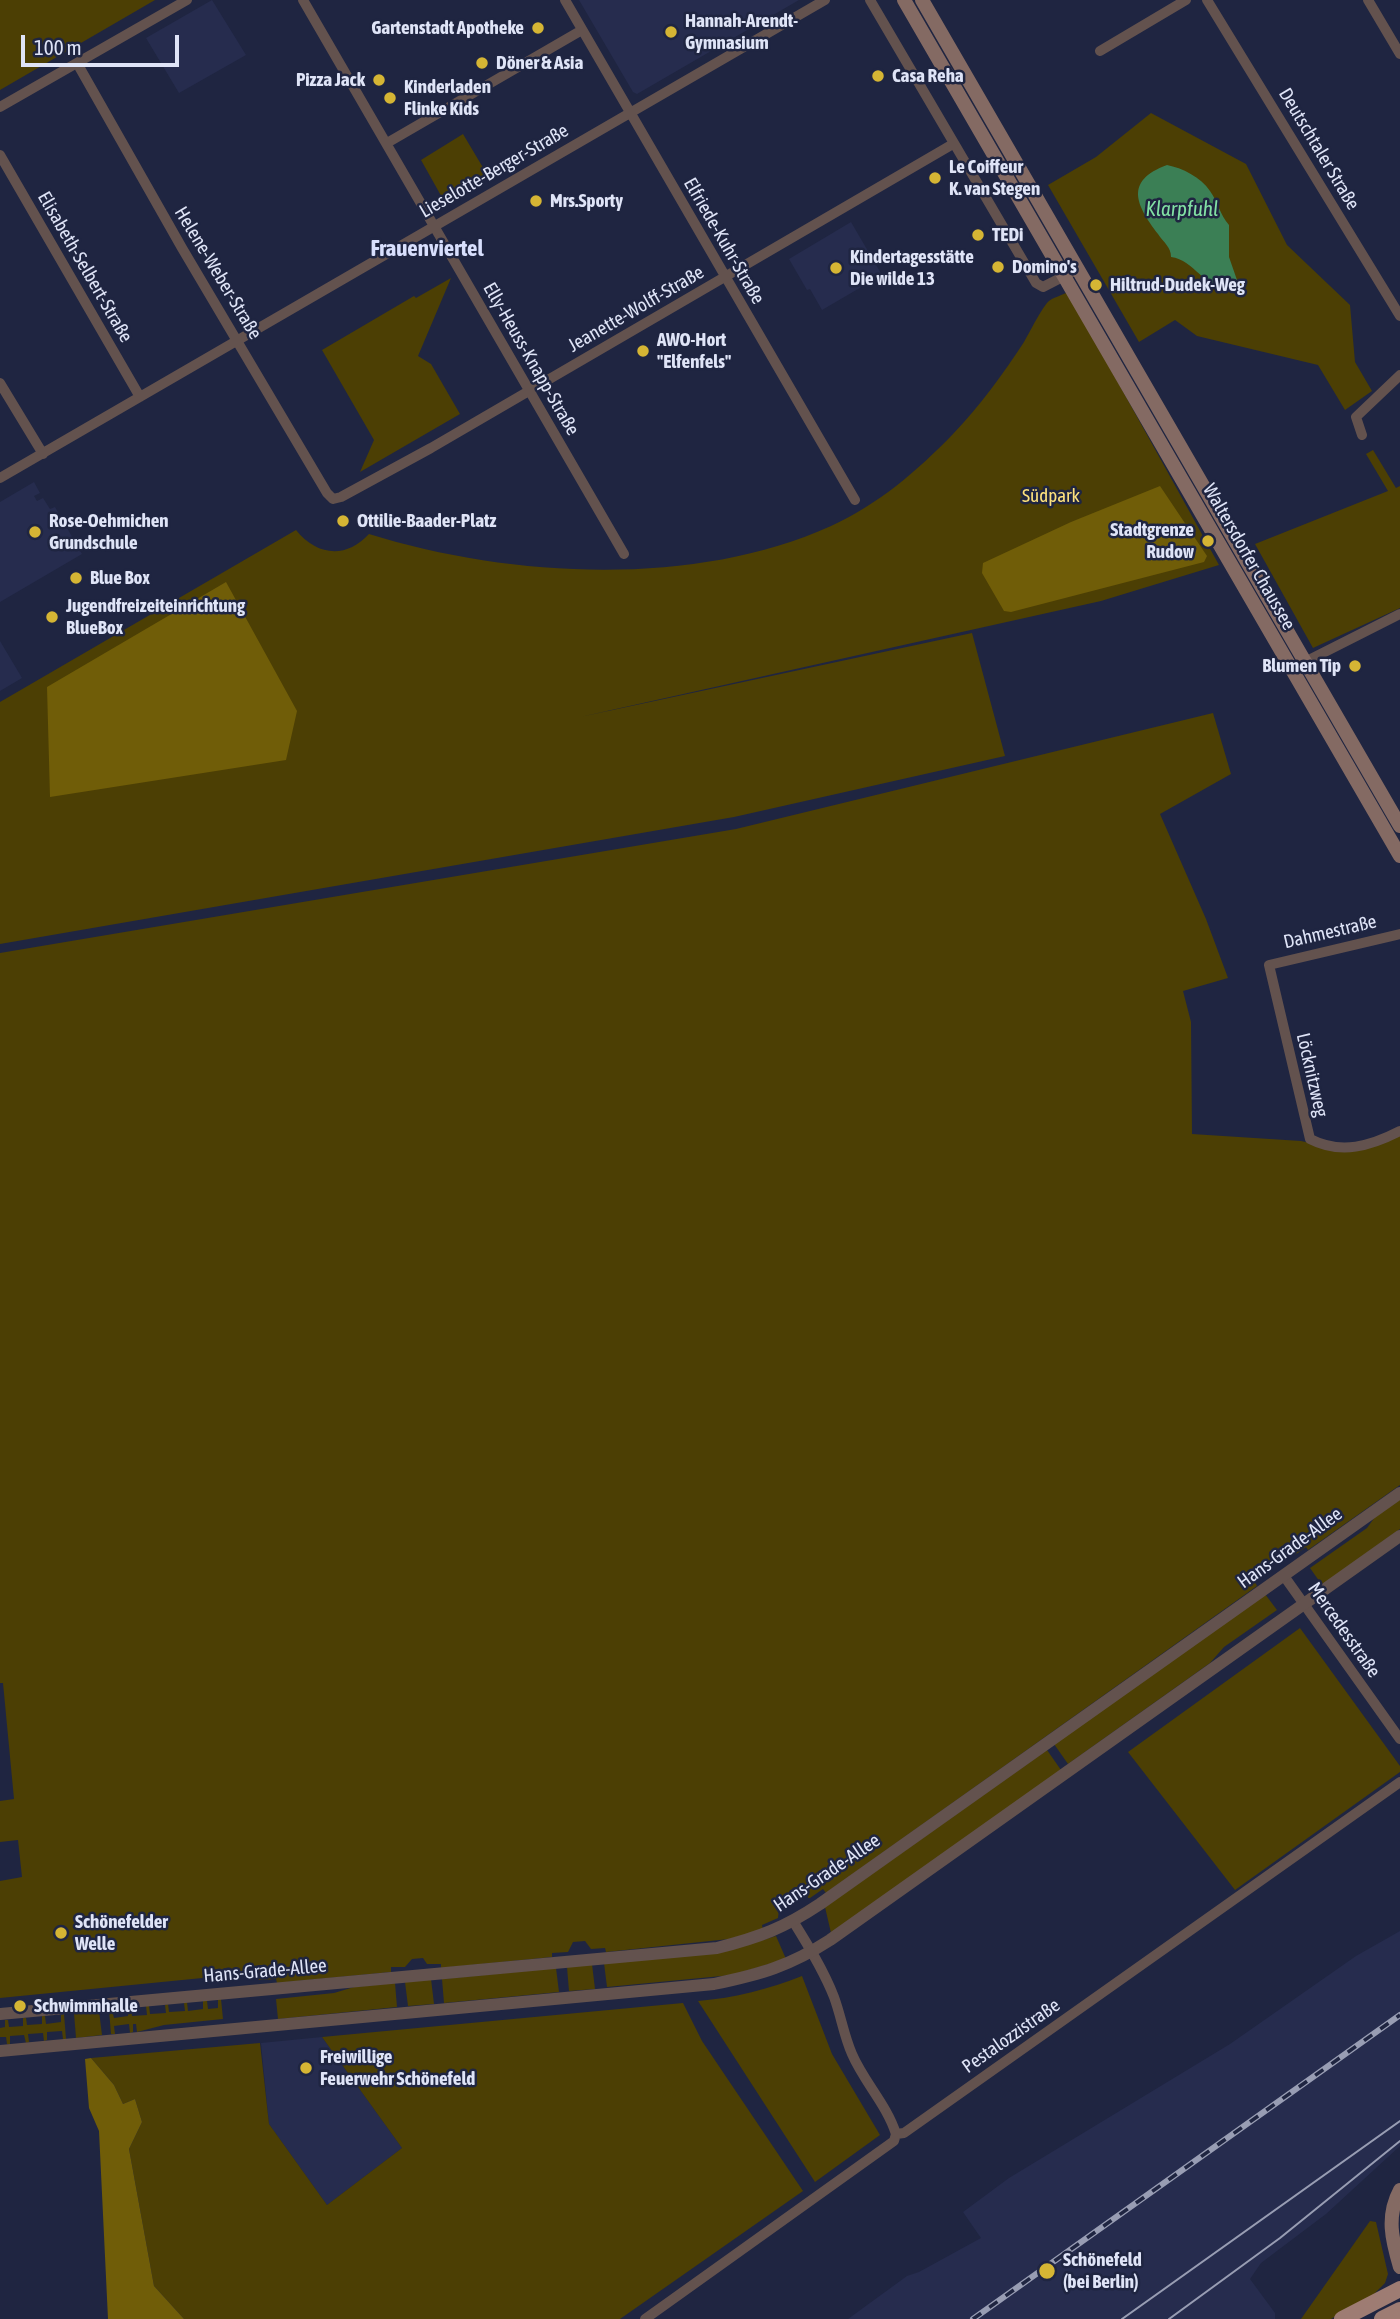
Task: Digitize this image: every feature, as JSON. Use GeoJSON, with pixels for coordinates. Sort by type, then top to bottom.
{"type":"FeatureCollection","features":[{"type":"Feature","properties":{"kind":"main road","name":"Waltersdorfer Chaussee"},"geometry":{"type":"LineString","coordinates":[[904,0],[1072,272]]}},
{"type":"Feature","properties":{"kind":"main road","name":"Waltersdorfer Chaussee"},"geometry":{"type":"LineString","coordinates":[[922,0],[1072,272],[1298,665],[1400,856]]}},
{"type":"Feature","properties":{"kind":"main road","name":"Waltersdorfer Chaussee"},"geometry":{"type":"LineString","coordinates":[[1298,665],[1400,826]]}},
{"type":"Feature","properties":{"kind":"main road"},"geometry":{"type":"LineString","coordinates":[[1400,2190],[1393,2207],[1391,2226],[1392,2243],[1400,2267]]}},
{"type":"Feature","properties":{"kind":"main road"},"geometry":{"type":"LineString","coordinates":[[1342,2319],[1400,2289]]}},
{"type":"Feature","properties":{"kind":"main road"},"geometry":{"type":"LineString","coordinates":[[1382,2319],[1400,2310]]}},
{"type":"Feature","properties":{"kind":"street"},"geometry":{"type":"LineString","coordinates":[[0,107],[187,0]]}},
{"type":"Feature","properties":{"kind":"street","name":"Elly-Heuss-Knapp-Straße"},"geometry":{"type":"LineString","coordinates":[[303,0],[624,554]]}},
{"type":"Feature","properties":{"kind":"street","name":"Elfriede-Kuhr-Straße"},"geometry":{"type":"LineString","coordinates":[[565,0],[855,500]]}},
{"type":"Feature","properties":{"kind":"street","name":"Lieselotte-Berger-Straße"},"geometry":{"type":"LineString","coordinates":[[0,478],[825,0]]}},
{"type":"Feature","properties":{"kind":"street"},"geometry":{"type":"LineString","coordinates":[[870,0],[1036,284],[1043,286],[1072,272]]}},
{"type":"Feature","properties":{"kind":"street"},"geometry":{"type":"LineString","coordinates":[[1100,51],[1186,0]]}},
{"type":"Feature","properties":{"kind":"street","name":"Deutschtaler Straße"},"geometry":{"type":"LineString","coordinates":[[1207,0],[1400,316]]}},
{"type":"Feature","properties":{"kind":"street"},"geometry":{"type":"LineString","coordinates":[[1368,0],[1400,54]]}},
{"type":"Feature","properties":{"kind":"street"},"geometry":{"type":"LineString","coordinates":[[387,143],[582,30]]}},
{"type":"Feature","properties":{"kind":"street","name":"Helene-Weber-Straße"},"geometry":{"type":"LineString","coordinates":[[77,63],[182,248],[332,499]]}},
{"type":"Feature","properties":{"kind":"street","name":"Jeanette-Wolff-Straße"},"geometry":{"type":"LineString","coordinates":[[332,499],[341,497],[430,448],[953,144]]}},
{"type":"Feature","properties":{"kind":"street","name":"Elisabeth-Selbert-Straße"},"geometry":{"type":"LineString","coordinates":[[0,155],[140,397]]}},
{"type":"Feature","properties":{"kind":"street"},"geometry":{"type":"LineString","coordinates":[[1362,435],[1356,417],[1400,375]]}},
{"type":"Feature","properties":{"kind":"street"},"geometry":{"type":"LineString","coordinates":[[0,383],[43,454]]}},
{"type":"Feature","properties":{"kind":"street"},"geometry":{"type":"LineString","coordinates":[[1298,665],[1400,614]]}},
{"type":"Feature","properties":{"kind":"street","name":"Dahmestraße"},"geometry":{"type":"LineString","coordinates":[[1269,965],[1400,934]]}},
{"type":"Feature","properties":{"kind":"street","name":"Löcknitzweg"},"geometry":{"type":"LineString","coordinates":[[1269,965],[1310,1139],[1344,1148],[1359,1148],[1400,1131]]}},
{"type":"Feature","properties":{"kind":"street","name":"Hans-Grade-Allee"},"geometry":{"type":"LineString","coordinates":[[0,2014],[717,1948],[759,1937],[793,1922],[1400,1493]]}},
{"type":"Feature","properties":{"kind":"street"},"geometry":{"type":"LineString","coordinates":[[0,2051],[714,1984],[764,1974],[812,1952],[1400,1536]]}},
{"type":"Feature","properties":{"kind":"street","name":"Mercedesstraße"},"geometry":{"type":"LineString","coordinates":[[1284,1576],[1400,1739]]}},
{"type":"Feature","properties":{"kind":"street","name":"Pestalozzistraße"},"geometry":{"type":"LineString","coordinates":[[645,2319],[894,2141],[896,2133],[904,2133],[1400,1782]]}},
{"type":"Feature","properties":{"kind":"street"},"geometry":{"type":"LineString","coordinates":[[793,1922],[812,1952],[833,1995],[851,2053],[867,2084],[892,2120],[896,2133]]}},
{"type":"Feature","properties":{"kind":"shaded area"},"geometry":{"type":"Polygon","coordinates":[[[212,0],[246,55],[179,93],[146,38],[212,0]]]}},
{"type":"Feature","properties":{"kind":"shaded area","name":"Hannah-Arendt- Gymnasium"},"geometry":{"type":"Polygon","coordinates":[[[579,0],[799,0],[637,94],[633,92],[579,0]]]}},
{"type":"Feature","properties":{"kind":"shaded area","name":"Kindertagesstätte Die wilde 13"},"geometry":{"type":"Polygon","coordinates":[[[851,222],[882,275],[822,310],[789,259],[851,222]]]}},
{"type":"Feature","properties":{"kind":"shaded area","name":"Rose-Oehmichen Grundschule"},"geometry":{"type":"Polygon","coordinates":[[[34,482],[40,493],[34,496],[37,501],[43,498],[50,509],[55,507],[82,554],[0,602],[0,502],[34,482]]]}},
{"type":"Feature","properties":{"kind":"shaded area"},"geometry":{"type":"Polygon","coordinates":[[[1160,486],[1207,556],[1204,562],[1011,612],[1004,611],[982,573],[983,563],[1071,522],[1160,486]]]}},
{"type":"Feature","properties":{"kind":"shaded area"},"geometry":{"type":"Polygon","coordinates":[[[226,582],[297,711],[286,760],[50,797],[47,687],[226,582]]]}},
{"type":"Feature","properties":{"kind":"shaded area"},"geometry":{"type":"Polygon","coordinates":[[[0,641],[22,678],[0,691],[0,641]]]}},
{"type":"Feature","properties":{"kind":"shaded area"},"geometry":{"type":"Polygon","coordinates":[[[1400,1931],[1400,2146],[1326,2214],[1261,2263],[1250,2279],[1275,2313],[1275,2319],[848,2319],[907,2276],[981,2238],[963,2212],[1009,2178],[1230,2044],[1356,1956],[1400,1931]]]}},
{"type":"Feature","properties":{"kind":"shaded area"},"geometry":{"type":"Polygon","coordinates":[[[322,2037],[402,2148],[327,2205],[269,2124],[261,2043],[322,2037]]]}},
{"type":"Feature","properties":{"kind":"shaded area"},"geometry":{"type":"Polygon","coordinates":[[[91,2058],[114,2085],[123,2104],[135,2099],[142,2122],[129,2149],[154,2286],[184,2319],[108,2319],[99,2131],[89,2108],[85,2059],[91,2058]]]}},
{"type":"Feature","properties":{"kind":"green space"},"geometry":{"type":"Polygon","coordinates":[[[0,0],[155,0],[0,90],[0,0]]]}},
{"type":"Feature","properties":{"kind":"green space"},"geometry":{"type":"Polygon","coordinates":[[[1151,113],[1246,164],[1287,245],[1350,305],[1355,362],[1372,391],[1345,410],[1318,365],[1197,336],[1175,320],[1139,342],[1048,185],[1096,157],[1151,113]]]}},
{"type":"Feature","properties":{"kind":"green space"},"geometry":{"type":"Polygon","coordinates":[[[463,134],[488,176],[444,201],[421,160],[463,134]]]}},
{"type":"Feature","properties":{"kind":"green space"},"geometry":{"type":"Polygon","coordinates":[[[451,278],[418,356],[431,364],[460,414],[360,472],[374,440],[322,350],[414,296],[416,298],[451,278]]]}},
{"type":"Feature","properties":{"kind":"green space","name":"Südpark"},"geometry":{"type":"Polygon","coordinates":[[[1068,292],[1219,565],[1101,601],[580,717],[972,633],[1005,756],[734,817],[0,944],[0,702],[296,530],[313,545],[332,551],[351,548],[369,534],[424,549],[482,560],[602,570],[721,560],[778,546],[831,526],[881,497],[939,448],[991,390],[1046,304],[1068,292]]]}},
{"type":"Feature","properties":{"kind":"green space"},"geometry":{"type":"Polygon","coordinates":[[[1373,450],[1396,488],[1400,486],[1400,608],[1313,648],[1255,544],[1388,491],[1366,454],[1373,450]]]}},
{"type":"Feature","properties":{"kind":"green space"},"geometry":{"type":"Polygon","coordinates":[[[1213,713],[1231,774],[1160,814],[1206,919],[1228,978],[1183,991],[1191,1022],[1192,1134],[1301,1141],[1350,1152],[1400,1135],[1400,1485],[1308,1550],[1306,1547],[1292,1555],[1283,1553],[1268,1565],[1268,1572],[1255,1582],[1257,1586],[826,1893],[823,1889],[808,1898],[807,1891],[779,1909],[778,1918],[762,1925],[763,1930],[729,1939],[606,1952],[605,1948],[591,1949],[585,1941],[573,1942],[568,1952],[552,1953],[552,1957],[441,1968],[441,1964],[427,1964],[423,1958],[412,1959],[405,1967],[391,1967],[391,1972],[277,1983],[276,1979],[258,1980],[253,1973],[0,1998],[0,1881],[22,1877],[18,1840],[0,1842],[0,1801],[14,1799],[3,1683],[0,1683],[0,953],[736,829],[1213,713]]]}},
{"type":"Feature","properties":{"kind":"green space"},"geometry":{"type":"Polygon","coordinates":[[[1400,1499],[1400,1529],[1322,1585],[1310,1568],[1367,1528],[1375,1517],[1400,1499]]]}},
{"type":"Feature","properties":{"kind":"green space"},"geometry":{"type":"Polygon","coordinates":[[[1265,1594],[1277,1610],[1224,1647],[1210,1663],[1068,1764],[1054,1744],[1265,1594]]]}},
{"type":"Feature","properties":{"kind":"green space"},"geometry":{"type":"Polygon","coordinates":[[[1300,1628],[1400,1766],[1400,1772],[1235,1890],[1128,1752],[1300,1628]]]}},
{"type":"Feature","properties":{"kind":"green space"},"geometry":{"type":"Polygon","coordinates":[[[1047,1750],[1061,1770],[831,1933],[825,1907],[1047,1750]]]}},
{"type":"Feature","properties":{"kind":"green space"},"geometry":{"type":"Polygon","coordinates":[[[776,1936],[786,1959],[732,1975],[607,1987],[604,1963],[730,1950],[776,1936]]]}},
{"type":"Feature","properties":{"kind":"green space"},"geometry":{"type":"Polygon","coordinates":[[[592,1964],[595,1989],[569,1991],[567,1967],[592,1964]]]}},
{"type":"Feature","properties":{"kind":"green space"},"geometry":{"type":"Polygon","coordinates":[[[556,1968],[559,1992],[444,2003],[442,1979],[556,1968]]]}},
{"type":"Feature","properties":{"kind":"green space"},"geometry":{"type":"Polygon","coordinates":[[[802,1976],[832,2054],[880,2135],[815,2182],[698,2001],[751,1992],[802,1976]]]}},
{"type":"Feature","properties":{"kind":"green space"},"geometry":{"type":"Polygon","coordinates":[[[431,1979],[434,2004],[408,2006],[405,1982],[431,1979]]]}},
{"type":"Feature","properties":{"kind":"green space"},"geometry":{"type":"Polygon","coordinates":[[[395,1983],[397,2007],[278,2019],[276,1999],[395,1983]]]}},
{"type":"Feature","properties":{"kind":"green space"},"geometry":{"type":"Polygon","coordinates":[[[218,1999],[221,1999],[223,2019],[164,2025],[137,2032],[136,2024],[133,2024],[133,2032],[130,2033],[129,2024],[114,2026],[115,2034],[111,2034],[109,2010],[112,2010],[114,2018],[128,2016],[128,2008],[131,2008],[132,2016],[147,2015],[146,2006],[149,2006],[150,2014],[166,2013],[165,2005],[168,2004],[169,2012],[185,2011],[184,2003],[187,2002],[188,2011],[203,2009],[203,2001],[207,2001],[208,2009],[218,2008],[218,1999]]]}},
{"type":"Feature","properties":{"kind":"green space"},"geometry":{"type":"Polygon","coordinates":[[[683,2003],[702,2041],[803,2191],[620,2319],[184,2319],[154,2286],[129,2149],[142,2122],[135,2099],[123,2104],[114,2085],[91,2058],[260,2043],[269,2124],[327,2205],[402,2148],[322,2037],[683,2003]]]}},
{"type":"Feature","properties":{"kind":"green space"},"geometry":{"type":"Polygon","coordinates":[[[99,2011],[102,2035],[76,2038],[74,2013],[99,2011]]]}},
{"type":"Feature","properties":{"kind":"green space"},"geometry":{"type":"Polygon","coordinates":[[[64,2014],[66,2039],[63,2039],[62,2031],[47,2032],[47,2040],[44,2041],[43,2033],[28,2034],[29,2042],[26,2043],[24,2035],[10,2036],[10,2044],[7,2044],[6,2037],[0,2037],[0,2028],[5,2027],[5,2020],[8,2020],[9,2027],[23,2026],[23,2018],[26,2018],[27,2025],[42,2024],[42,2016],[45,2016],[46,2024],[61,2022],[61,2015],[64,2014]]]}},
{"type":"Feature","properties":{"kind":"green space"},"geometry":{"type":"Polygon","coordinates":[[[1370,2221],[1376,2222],[1388,2274],[1385,2283],[1373,2295],[1331,2319],[1301,2319],[1370,2221]]]}},
{"type":"Feature","properties":{"kind":"water","name":"Klarpfuhl"},"geometry":{"type":"Polygon","coordinates":[[[1167,165],[1196,177],[1213,195],[1229,225],[1229,257],[1237,280],[1234,289],[1216,287],[1188,264],[1171,257],[1168,248],[1144,213],[1138,195],[1139,186],[1153,171],[1167,165]]]}},
{"type":"Feature","properties":{"kind":"tram line"},"geometry":{"type":"LineString","coordinates":[[1122,2319],[1400,2121]]}},
{"type":"Feature","properties":{"kind":"tram line"},"geometry":{"type":"LineString","coordinates":[[1169,2319],[1280,2238],[1400,2141]]}},
{"type":"Feature","properties":{"kind":"railway"},"geometry":{"type":"LineString","coordinates":[[973,2319],[1400,2015]]}},
{"type":"Feature","properties":{"kind":"place","name":"Gartenstadt Apotheke"},"geometry":{"type":"Point","coordinates":[538,28]}},
{"type":"Feature","properties":{"kind":"place","name":"Hannah-Arendt- Gymnasium"},"geometry":{"type":"Point","coordinates":[671,32]}},
{"type":"Feature","properties":{"kind":"place","name":"Döner & Asia"},"geometry":{"type":"Point","coordinates":[482,63]}},
{"type":"Feature","properties":{"kind":"place","name":"Casa Reha"},"geometry":{"type":"Point","coordinates":[878,76]}},
{"type":"Feature","properties":{"kind":"place","name":"Pizza Jack"},"geometry":{"type":"Point","coordinates":[379,80]}},
{"type":"Feature","properties":{"kind":"place","name":"Kinderladen Flinke Kids"},"geometry":{"type":"Point","coordinates":[390,98]}},
{"type":"Feature","properties":{"kind":"place","name":"Le Coiffeur K. van Stegen"},"geometry":{"type":"Point","coordinates":[935,178]}},
{"type":"Feature","properties":{"kind":"place","name":"Mrs.Sporty"},"geometry":{"type":"Point","coordinates":[536,201]}},
{"type":"Feature","properties":{"kind":"place","name":"TEDi"},"geometry":{"type":"Point","coordinates":[978,235]}},
{"type":"Feature","properties":{"kind":"place","name":"Domino's"},"geometry":{"type":"Point","coordinates":[998,267]}},
{"type":"Feature","properties":{"kind":"place","name":"Kindertagesstätte Die wilde 13"},"geometry":{"type":"Point","coordinates":[836,268]}},
{"type":"Feature","properties":{"kind":"place","name":"Hiltrud-Dudek-Weg"},"geometry":{"type":"Point","coordinates":[1096,285]}},
{"type":"Feature","properties":{"kind":"place","name":"AWO-Hort \"Elfenfels\""},"geometry":{"type":"Point","coordinates":[643,351]}},
{"type":"Feature","properties":{"kind":"place","name":"Ottilie-Baader-Platz"},"geometry":{"type":"Point","coordinates":[343,521]}},
{"type":"Feature","properties":{"kind":"place","name":"Rose-Oehmichen Grundschule"},"geometry":{"type":"Point","coordinates":[35,532]}},
{"type":"Feature","properties":{"kind":"place","name":"Stadtgrenze Rudow"},"geometry":{"type":"Point","coordinates":[1208,541]}},
{"type":"Feature","properties":{"kind":"place","name":"Blue Box"},"geometry":{"type":"Point","coordinates":[76,578]}},
{"type":"Feature","properties":{"kind":"place","name":"Jugendfreizeiteinrichtung BlueBox"},"geometry":{"type":"Point","coordinates":[52,617]}},
{"type":"Feature","properties":{"kind":"place","name":"Blumen Tip"},"geometry":{"type":"Point","coordinates":[1355,666]}},
{"type":"Feature","properties":{"kind":"place","name":"Schönefelder Welle"},"geometry":{"type":"Point","coordinates":[61,1933]}},
{"type":"Feature","properties":{"kind":"place","name":"Schwimmhalle"},"geometry":{"type":"Point","coordinates":[20,2006]}},
{"type":"Feature","properties":{"kind":"place","name":"Freiwillige Feuerwehr Schönefeld"},"geometry":{"type":"Point","coordinates":[306,2068]}},
{"type":"Feature","properties":{"kind":"place","name":"Schönefeld (bei Berlin)"},"geometry":{"type":"Point","coordinates":[1047,2271]}},
{"type":"Feature","properties":{"kind":"district","name":"Frauenviertel"},"geometry":{"type":"Point","coordinates":[427,249]}}]}
